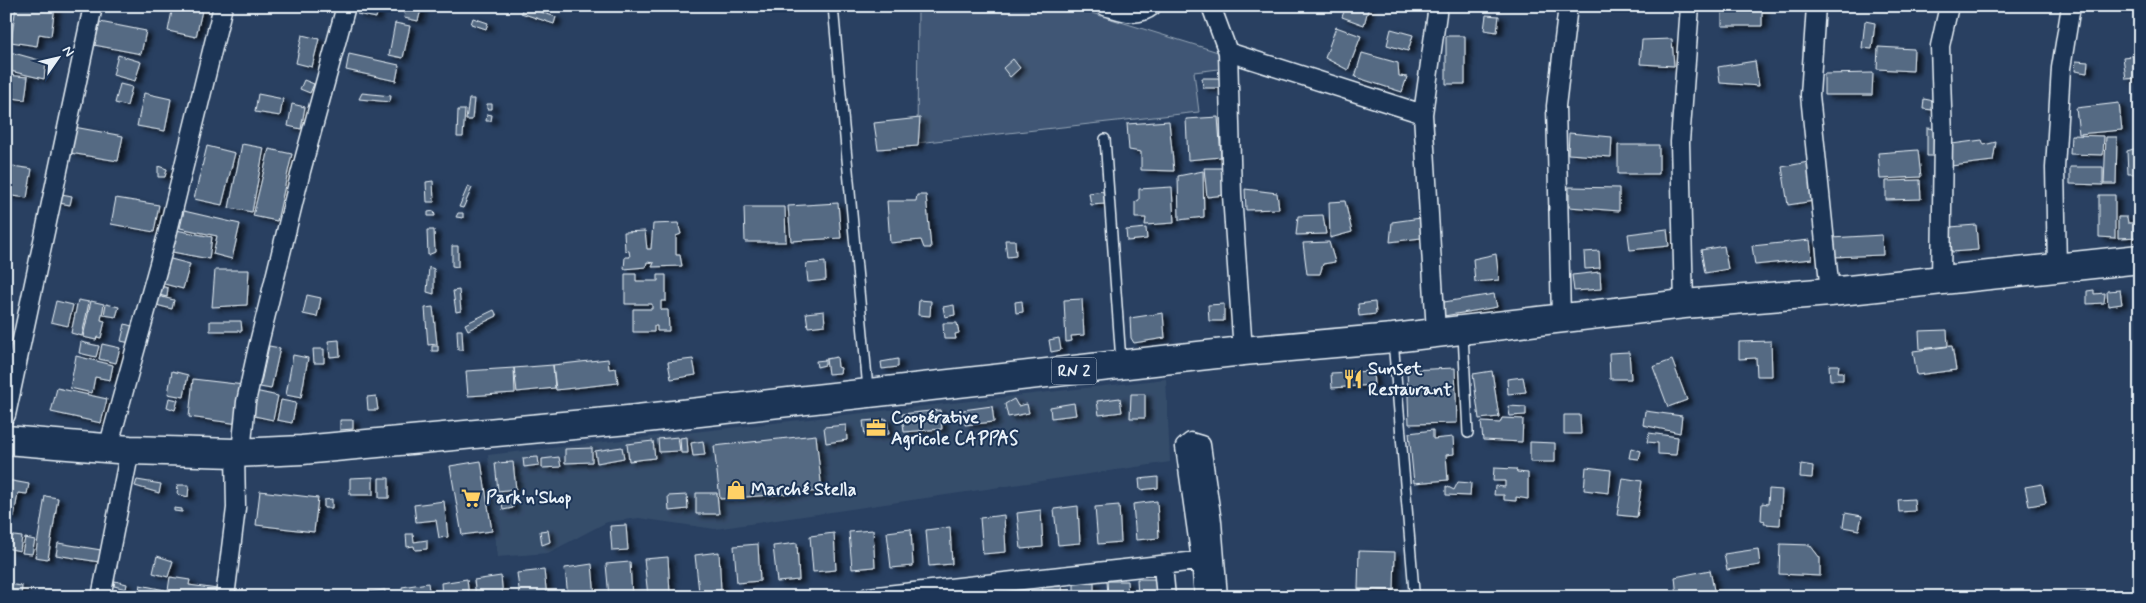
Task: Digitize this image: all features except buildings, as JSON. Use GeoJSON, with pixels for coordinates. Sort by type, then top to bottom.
{"type":"FeatureCollection","features":[{"type":"Feature","properties":{"kind":"highway","name":"RN 2"},"geometry":{"type":"LineString","coordinates":[[7,435],[119,449],[238,453],[302,450],[628,420],[1243,351],[1393,338],[1684,304],[1830,292],[2140,259]]}},
{"type":"Feature","properties":{"kind":"street"},"geometry":{"type":"LineString","coordinates":[[7,435],[93,6]]}},
{"type":"Feature","properties":{"kind":"street"},"geometry":{"type":"LineString","coordinates":[[101,597],[119,449],[167,235],[223,6]]}},
{"type":"Feature","properties":{"kind":"street"},"geometry":{"type":"LineString","coordinates":[[225,597],[236,508],[238,453],[246,402],[301,171],[346,6]]}},
{"type":"Feature","properties":{"kind":"street"},"geometry":{"type":"LineString","coordinates":[[1105,6],[1132,14],[1144,12],[1152,6]]}},
{"type":"Feature","properties":{"kind":"street"},"geometry":{"type":"LineString","coordinates":[[1212,6],[1228,52],[1232,195],[1243,351]]}},
{"type":"Feature","properties":{"kind":"street"},"geometry":{"type":"LineString","coordinates":[[1438,6],[1423,114],[1450,330]]}},
{"type":"Feature","properties":{"kind":"street"},"geometry":{"type":"LineString","coordinates":[[1561,318],[1556,106],[1568,6]]}},
{"type":"Feature","properties":{"kind":"street"},"geometry":{"type":"LineString","coordinates":[[1684,304],[1680,142],[1690,6]]}},
{"type":"Feature","properties":{"kind":"street"},"geometry":{"type":"LineString","coordinates":[[1816,6],[1810,95],[1830,292]]}},
{"type":"Feature","properties":{"kind":"street"},"geometry":{"type":"LineString","coordinates":[[1941,280],[1943,138],[1940,46],[1949,6]]}},
{"type":"Feature","properties":{"kind":"street"},"geometry":{"type":"LineString","coordinates":[[2057,267],[2055,168],[2061,68],[2071,6]]}},
{"type":"Feature","properties":{"kind":"street"},"geometry":{"type":"LineString","coordinates":[[1228,52],[1423,114]]}},
{"type":"Feature","properties":{"kind":"street"},"geometry":{"type":"LineString","coordinates":[[1204,597],[1208,560],[1212,522],[1201,446],[1192,442],[1185,447],[1208,560],[1218,597]]}},
{"type":"Feature","properties":{"kind":"street"},"geometry":{"type":"LineString","coordinates":[[868,597],[968,591],[1208,560]]}},
{"type":"Feature","properties":{"kind":"street"},"geometry":{"type":"LineString","coordinates":[[1163,566],[1166,597]]}},
{"type":"Feature","properties":{"kind":"lane"},"geometry":{"type":"LineString","coordinates":[[833,6],[869,393]]}},
{"type":"Feature","properties":{"kind":"lane"},"geometry":{"type":"LineString","coordinates":[[1105,139],[1122,365]]}},
{"type":"Feature","properties":{"kind":"lane"},"geometry":{"type":"LineString","coordinates":[[1450,330],[1468,433]]}},
{"type":"Feature","properties":{"kind":"lane"},"geometry":{"type":"LineString","coordinates":[[1393,338],[1414,591]]}},
{"type":"Feature","properties":{"kind":"shaded area"},"geometry":{"type":"Polygon","coordinates":[[[918,6],[1069,6],[1218,52],[1219,69],[1194,72],[1199,112],[917,143],[918,6]]]}},
{"type":"Feature","properties":{"kind":"shaded area","name":"Marché Stella"},"geometry":{"type":"Polygon","coordinates":[[[1166,379],[1170,462],[715,529],[639,518],[607,522],[548,553],[497,557],[488,455],[1166,379]]]}},
{"type":"Feature","properties":{"kind":"place","name":"Sunset Restaurant"},"geometry":{"type":"Point","coordinates":[1353,379]}},
{"type":"Feature","properties":{"kind":"place","name":"Coopérative Agricole CAPPAS"},"geometry":{"type":"Point","coordinates":[876,428]}},
{"type":"Feature","properties":{"kind":"place","name":"Marché Stella"},"geometry":{"type":"Point","coordinates":[736,490]}},
{"type":"Feature","properties":{"kind":"place","name":"Park'n'Shop"},"geometry":{"type":"Point","coordinates":[471,498]}}]}
